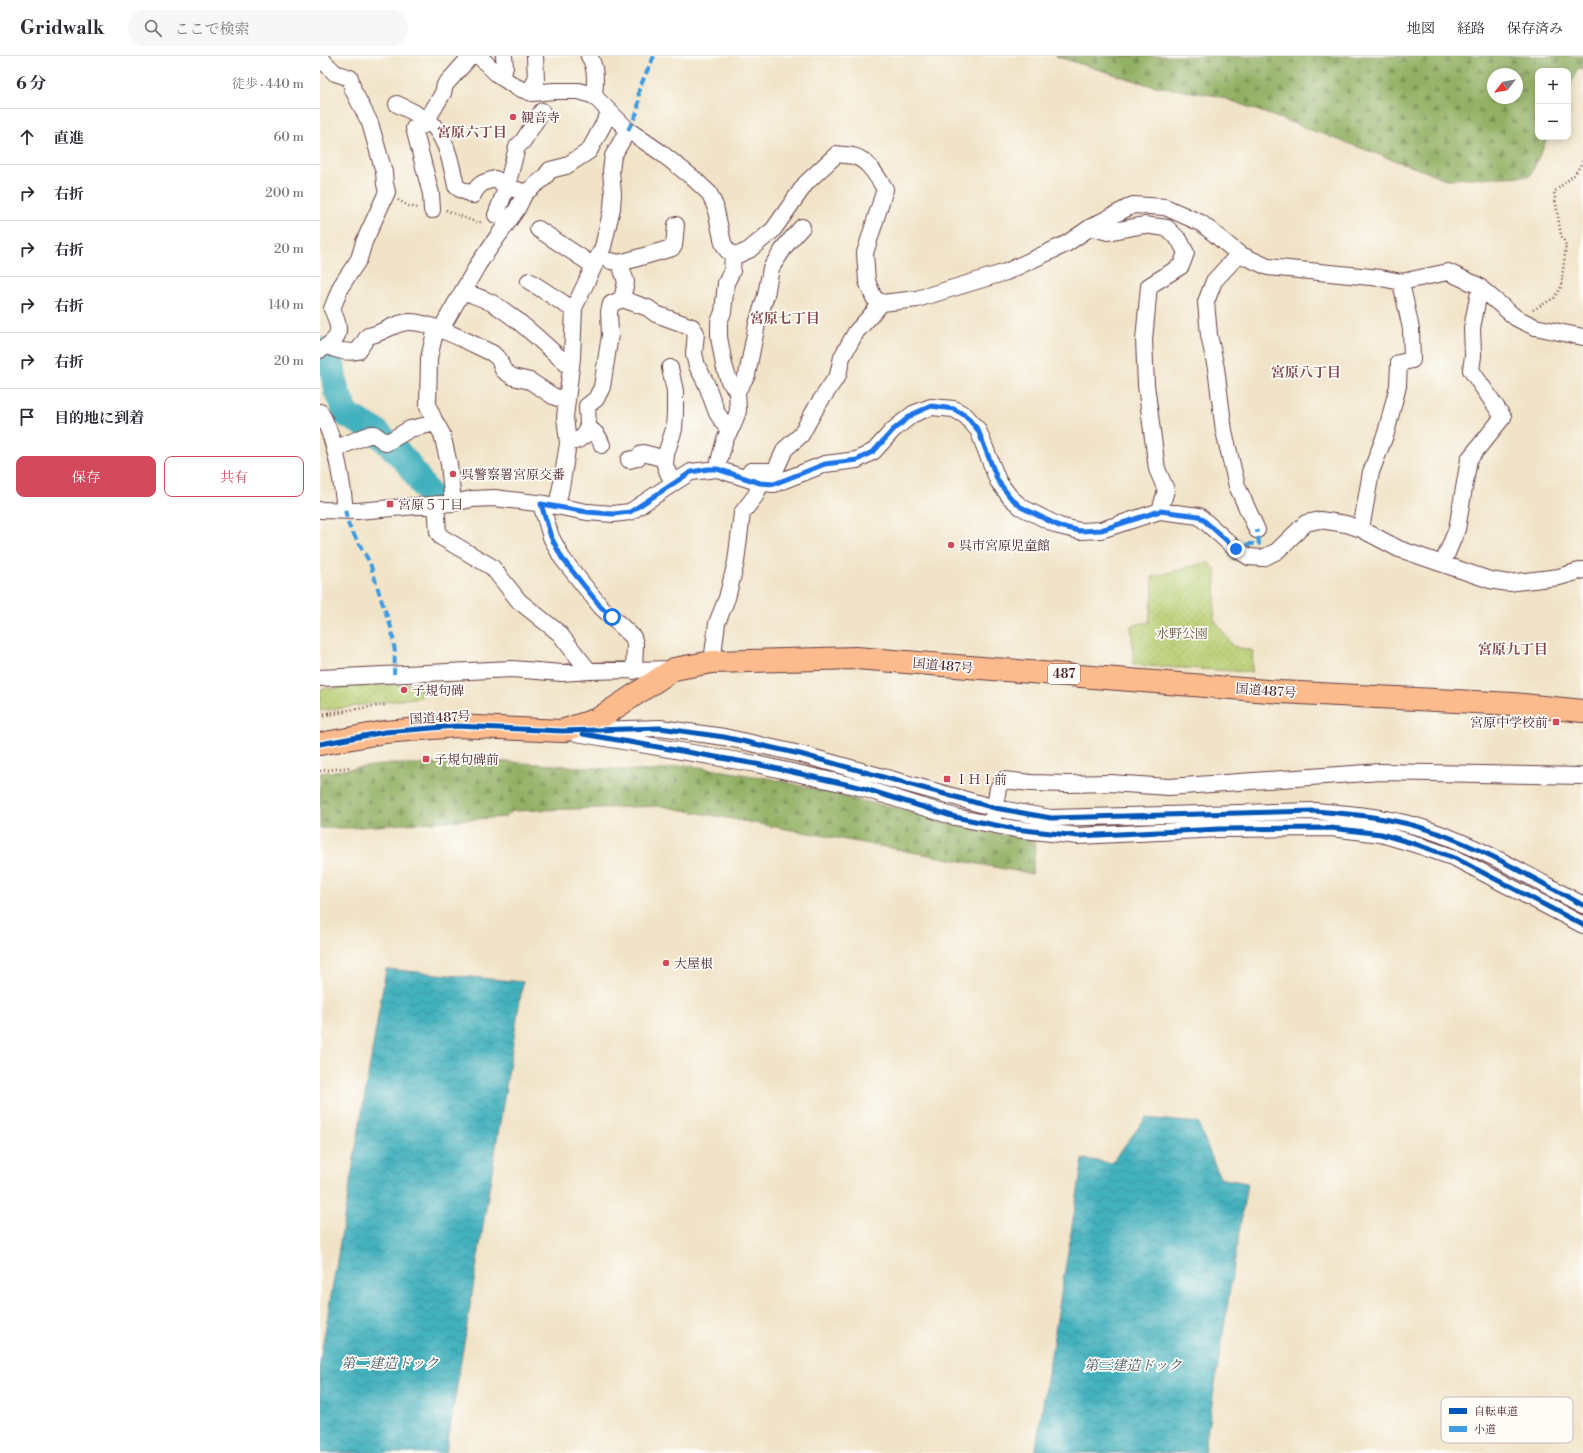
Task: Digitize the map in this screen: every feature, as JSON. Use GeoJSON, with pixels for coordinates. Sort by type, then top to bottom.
{"type":"FeatureCollection","features":[{"type":"Feature","properties":{"kind":"highway","name":"国道487号"},"geometry":{"type":"LineString","coordinates":[[320,744],[385,732],[456,726],[562,731],[598,719],[674,669],[712,662],[856,658],[1280,692],[1513,704],[1583,710]]}},
{"type":"Feature","properties":{"kind":"street"},"geometry":{"type":"LineString","coordinates":[[432,210],[432,194],[414,128],[424,125],[443,93],[445,85],[472,56]]}},
{"type":"Feature","properties":{"kind":"street"},"geometry":{"type":"LineString","coordinates":[[479,56],[502,78],[516,88],[532,93],[579,91],[594,96],[628,130],[660,152],[693,178],[709,193],[715,206],[723,243],[727,250],[733,255],[749,250],[773,230],[806,183],[837,154],[853,156],[870,167],[885,190],[865,253],[867,281],[874,298],[882,303],[917,299],[1006,272],[1066,244],[1091,227],[1133,205],[1165,207],[1201,223],[1240,254],[1268,267],[1381,278],[1401,282],[1448,272],[1480,287],[1516,318],[1535,327],[1583,337]]}},
{"type":"Feature","properties":{"kind":"street"},"geometry":{"type":"LineString","coordinates":[[502,78],[505,67],[504,56]]}},
{"type":"Feature","properties":{"kind":"street"},"geometry":{"type":"LineString","coordinates":[[528,92],[536,80],[535,56]]}},
{"type":"Feature","properties":{"kind":"street"},"geometry":{"type":"LineString","coordinates":[[589,56],[592,60],[595,76],[594,96]]}},
{"type":"Feature","properties":{"kind":"street"},"geometry":{"type":"LineString","coordinates":[[320,58],[335,73],[350,78],[353,90],[370,123],[384,172],[387,192],[364,242],[359,259],[341,286],[332,309],[338,322],[339,331],[334,340],[324,348]]}},
{"type":"Feature","properties":{"kind":"street"},"geometry":{"type":"LineString","coordinates":[[397,104],[415,113],[436,127],[449,151],[456,186],[460,189],[473,195],[476,187],[482,182],[495,180],[526,193]]}},
{"type":"Feature","properties":{"kind":"street"},"geometry":{"type":"LineString","coordinates":[[496,215],[507,186],[518,147],[542,111]]}},
{"type":"Feature","properties":{"kind":"street"},"geometry":{"type":"LineString","coordinates":[[453,503],[449,464],[444,439],[428,406],[427,393],[429,358],[439,329],[445,322],[480,262],[517,209],[526,193],[544,178],[550,170],[566,166],[589,151],[610,112]]}},
{"type":"Feature","properties":{"kind":"street"},"geometry":{"type":"LineString","coordinates":[[557,506],[568,443],[565,417],[571,368],[574,310],[602,248],[612,208],[612,156],[628,130]]}},
{"type":"Feature","properties":{"kind":"street"},"geometry":{"type":"LineString","coordinates":[[538,229],[596,261],[620,263],[672,248],[674,246],[676,225]]}},
{"type":"Feature","properties":{"kind":"street"},"geometry":{"type":"LineString","coordinates":[[1091,227],[1108,232],[1144,226],[1167,228],[1180,241],[1186,253],[1181,266],[1149,286],[1144,340],[1146,385],[1157,469],[1166,490],[1160,511]]}},
{"type":"Feature","properties":{"kind":"street"},"geometry":{"type":"LineString","coordinates":[[717,469],[720,452],[738,411],[737,391],[747,375],[757,324],[766,295],[771,268],[786,245],[802,227]]}},
{"type":"Feature","properties":{"kind":"street"},"geometry":{"type":"LineString","coordinates":[[1240,254],[1214,281],[1206,302],[1209,335],[1216,368],[1224,431],[1237,486],[1256,530]]}},
{"type":"Feature","properties":{"kind":"street"},"geometry":{"type":"LineString","coordinates":[[733,255],[732,271],[726,283],[723,312],[719,322],[719,337],[724,366],[729,381],[737,391]]}},
{"type":"Feature","properties":{"kind":"street"},"geometry":{"type":"LineString","coordinates":[[620,263],[626,282],[622,299]]}},
{"type":"Feature","properties":{"kind":"street"},"geometry":{"type":"LineString","coordinates":[[529,281],[574,310]]}},
{"type":"Feature","properties":{"kind":"street"},"geometry":{"type":"LineString","coordinates":[[1361,529],[1371,472],[1386,433],[1398,386],[1399,363],[1412,360],[1411,329],[1401,282]]}},
{"type":"Feature","properties":{"kind":"street"},"geometry":{"type":"LineString","coordinates":[[1443,563],[1457,529],[1469,459],[1503,417],[1471,370],[1473,356],[1472,328],[1480,287]]}},
{"type":"Feature","properties":{"kind":"street"},"geometry":{"type":"LineString","coordinates":[[463,291],[491,303],[527,328],[571,368]]}},
{"type":"Feature","properties":{"kind":"street"},"geometry":{"type":"LineString","coordinates":[[568,443],[578,440],[585,435],[587,427],[587,406],[596,399],[602,387],[610,335],[609,312],[611,304],[622,299],[648,308],[656,314],[692,326],[696,333],[694,354],[697,366],[706,383],[717,414],[729,432]]}},
{"type":"Feature","properties":{"kind":"street"},"geometry":{"type":"LineString","coordinates":[[712,662],[717,623],[727,598],[734,569],[742,513],[756,495],[751,471],[775,471],[785,449],[801,435],[817,406],[838,375],[842,356],[856,332],[882,303]]}},
{"type":"Feature","properties":{"kind":"street"},"geometry":{"type":"LineString","coordinates":[[324,348],[343,352],[358,351],[368,336],[375,335],[408,322],[426,324],[492,353],[499,359],[503,370],[513,377],[530,381],[553,396],[566,401]]}},
{"type":"Feature","properties":{"kind":"street"},"geometry":{"type":"LineString","coordinates":[[670,368],[676,403],[674,429],[666,456],[665,465],[674,482]]}},
{"type":"Feature","properties":{"kind":"street"},"geometry":{"type":"LineString","coordinates":[[320,510],[346,510],[453,503],[472,499],[494,498],[557,506],[587,512],[613,514],[630,512],[691,472],[717,469],[753,481],[774,484],[825,464],[857,460],[874,451],[893,430],[913,414],[931,406],[954,409],[966,416],[978,430],[998,481],[1010,497],[1021,507],[1059,526],[1080,531],[1101,530],[1160,511],[1199,516],[1236,549],[1249,557],[1263,558],[1277,550],[1306,523],[1320,520],[1346,524],[1361,529],[1399,548],[1490,580],[1508,583],[1559,577],[1583,570]]}},
{"type":"Feature","properties":{"kind":"street"},"geometry":{"type":"LineString","coordinates":[[320,412],[324,418],[334,449],[346,510]]}},
{"type":"Feature","properties":{"kind":"street"},"geometry":{"type":"LineString","coordinates":[[334,449],[371,434],[374,434],[386,443],[410,429],[436,423]]}},
{"type":"Feature","properties":{"kind":"street"},"geometry":{"type":"LineString","coordinates":[[587,427],[600,439],[602,445]]}},
{"type":"Feature","properties":{"kind":"street"},"geometry":{"type":"LineString","coordinates":[[629,460],[637,458],[643,453],[658,457],[666,456]]}},
{"type":"Feature","properties":{"kind":"street"},"geometry":{"type":"LineString","coordinates":[[436,504],[438,532],[441,537],[492,567],[519,601],[559,633],[589,671]]}},
{"type":"Feature","properties":{"kind":"street"},"geometry":{"type":"LineString","coordinates":[[541,504],[551,537],[562,558],[601,607],[633,638],[634,671]]}},
{"type":"Feature","properties":{"kind":"street"},"geometry":{"type":"LineString","coordinates":[[320,678],[512,669],[562,673],[674,669]]}},
{"type":"Feature","properties":{"kind":"street"},"geometry":{"type":"LineString","coordinates":[[562,731],[660,728],[724,736],[800,754],[995,808],[1051,818],[1315,811],[1356,814],[1384,819],[1431,831],[1471,846],[1583,905]]}},
{"type":"Feature","properties":{"kind":"street"},"geometry":{"type":"LineString","coordinates":[[562,731],[756,764],[858,787],[955,817],[1015,829],[1078,836],[1220,829],[1324,828],[1381,834],[1455,858],[1583,925]]}},
{"type":"Feature","properties":{"kind":"street"},"geometry":{"type":"LineString","coordinates":[[992,824],[998,788],[1003,780],[1031,783],[1110,783],[1169,787],[1380,772],[1583,776]]}},
{"type":"Feature","properties":{"kind":"path"},"geometry":{"type":"LineString","coordinates":[[1516,318],[1554,298],[1561,287],[1566,245],[1561,235],[1554,192],[1575,174],[1583,161]]}},
{"type":"Feature","properties":{"kind":"path"},"geometry":{"type":"LineString","coordinates":[[320,716],[345,710],[385,705]]}},
{"type":"Feature","properties":{"kind":"path"},"geometry":{"type":"LineString","coordinates":[[320,771],[350,767]]}},
{"type":"Feature","properties":{"kind":"green space"},"geometry":{"type":"Polygon","coordinates":[[[1055,56],[1583,56],[1583,69],[1578,68],[1571,84],[1571,68],[1535,68],[1535,140],[1547,140],[1530,176],[1446,179],[1218,96],[1149,85],[1055,56]]]}},
{"type":"Feature","properties":{"kind":"green space","name":"水野公園"},"geometry":{"type":"Polygon","coordinates":[[[1208,562],[1216,571],[1214,619],[1233,646],[1253,651],[1252,672],[1134,665],[1131,626],[1149,622],[1153,592],[1152,577],[1208,562]]]}},
{"type":"Feature","properties":{"kind":"green space"},"geometry":{"type":"Polygon","coordinates":[[[421,683],[421,697],[320,711],[320,689],[421,683]]]}},
{"type":"Feature","properties":{"kind":"green space"},"geometry":{"type":"Polygon","coordinates":[[[479,760],[653,771],[686,765],[773,779],[853,799],[916,812],[990,833],[1035,840],[1032,874],[661,806],[513,811],[505,817],[347,828],[320,828],[320,773],[387,764],[461,764],[479,760]]]}},
{"type":"Feature","properties":{"kind":"water","name":"第二建造ドック"},"geometry":{"type":"Polygon","coordinates":[[[386,969],[523,982],[446,1453],[320,1453],[320,1361],[386,969]]]}},
{"type":"Feature","properties":{"kind":"water","name":"第三建造ドック"},"geometry":{"type":"Polygon","coordinates":[[[1146,1118],[1198,1123],[1220,1178],[1247,1183],[1204,1453],[1035,1453],[1083,1159],[1111,1163],[1146,1118]]]}},
{"type":"Feature","properties":{"kind":"waterway"},"geometry":{"type":"LineString","coordinates":[[320,350],[332,365],[336,390],[347,415],[376,431],[407,462],[430,496]]}},
{"type":"Feature","properties":{"kind":"marked path"},"geometry":{"type":"LineString","coordinates":[[628,130],[638,111],[639,89],[654,56]]}},
{"type":"Feature","properties":{"kind":"marked path"},"geometry":{"type":"LineString","coordinates":[[345,510],[349,526],[370,563],[392,630],[395,653],[394,674]]}},
{"type":"Feature","properties":{"kind":"marked path"},"geometry":{"type":"LineString","coordinates":[[1236,549],[1242,544],[1259,544],[1257,530]]}},
{"type":"Feature","properties":{"kind":"cycle path"},"geometry":{"type":"LineString","coordinates":[[320,744],[385,732],[456,726],[562,731],[660,728],[724,737],[800,754],[995,808],[1051,818],[1315,811],[1359,815],[1403,823],[1452,838],[1490,855],[1583,905]]}},
{"type":"Feature","properties":{"kind":"cycle path"},"geometry":{"type":"LineString","coordinates":[[583,734],[756,764],[859,787],[955,817],[1015,829],[1078,836],[1220,829],[1331,828],[1381,834],[1455,858],[1583,925]]}},
{"type":"Feature","properties":{"kind":"place","name":"観音寺"},"geometry":{"type":"Point","coordinates":[513,117]}},
{"type":"Feature","properties":{"kind":"place","name":"呉警察署宮原交番"},"geometry":{"type":"Point","coordinates":[453,474]}},
{"type":"Feature","properties":{"kind":"place","name":"宮原５丁目"},"geometry":{"type":"Point","coordinates":[390,504]}},
{"type":"Feature","properties":{"kind":"place","name":"呉市宮原児童館"},"geometry":{"type":"Point","coordinates":[951,545]}},
{"type":"Feature","properties":{"kind":"place","name":"子規句碑"},"geometry":{"type":"Point","coordinates":[404,690]}},
{"type":"Feature","properties":{"kind":"place","name":"宮原中学校前"},"geometry":{"type":"Point","coordinates":[1556,722]}},
{"type":"Feature","properties":{"kind":"place","name":"子規句碑前"},"geometry":{"type":"Point","coordinates":[426,759]}},
{"type":"Feature","properties":{"kind":"place","name":"ＩＨＩ前"},"geometry":{"type":"Point","coordinates":[947,779]}},
{"type":"Feature","properties":{"kind":"place","name":"大屋根"},"geometry":{"type":"Point","coordinates":[666,963]}},
{"type":"Feature","properties":{"kind":"district","name":"宮原六丁目"},"geometry":{"type":"Point","coordinates":[472,132]}},
{"type":"Feature","properties":{"kind":"district","name":"宮原七丁目"},"geometry":{"type":"Point","coordinates":[785,318]}},
{"type":"Feature","properties":{"kind":"district","name":"宮原八丁目"},"geometry":{"type":"Point","coordinates":[1306,372]}},
{"type":"Feature","properties":{"kind":"district","name":"宮原九丁目"},"geometry":{"type":"Point","coordinates":[1513,649]}},
{"type":"Feature","properties":{"kind":"route"},"geometry":{"type":"LineString","coordinates":[[612,617],[601,607],[562,558],[547,527],[541,504],[587,512],[613,514],[630,512],[691,472],[708,469],[717,469],[760,483],[774,484],[825,464],[857,460],[874,451],[893,430],[913,414],[931,406],[954,409],[966,416],[978,430],[998,481],[1010,497],[1021,507],[1059,526],[1080,531],[1101,530],[1160,511],[1199,516],[1236,549]]}}]}
